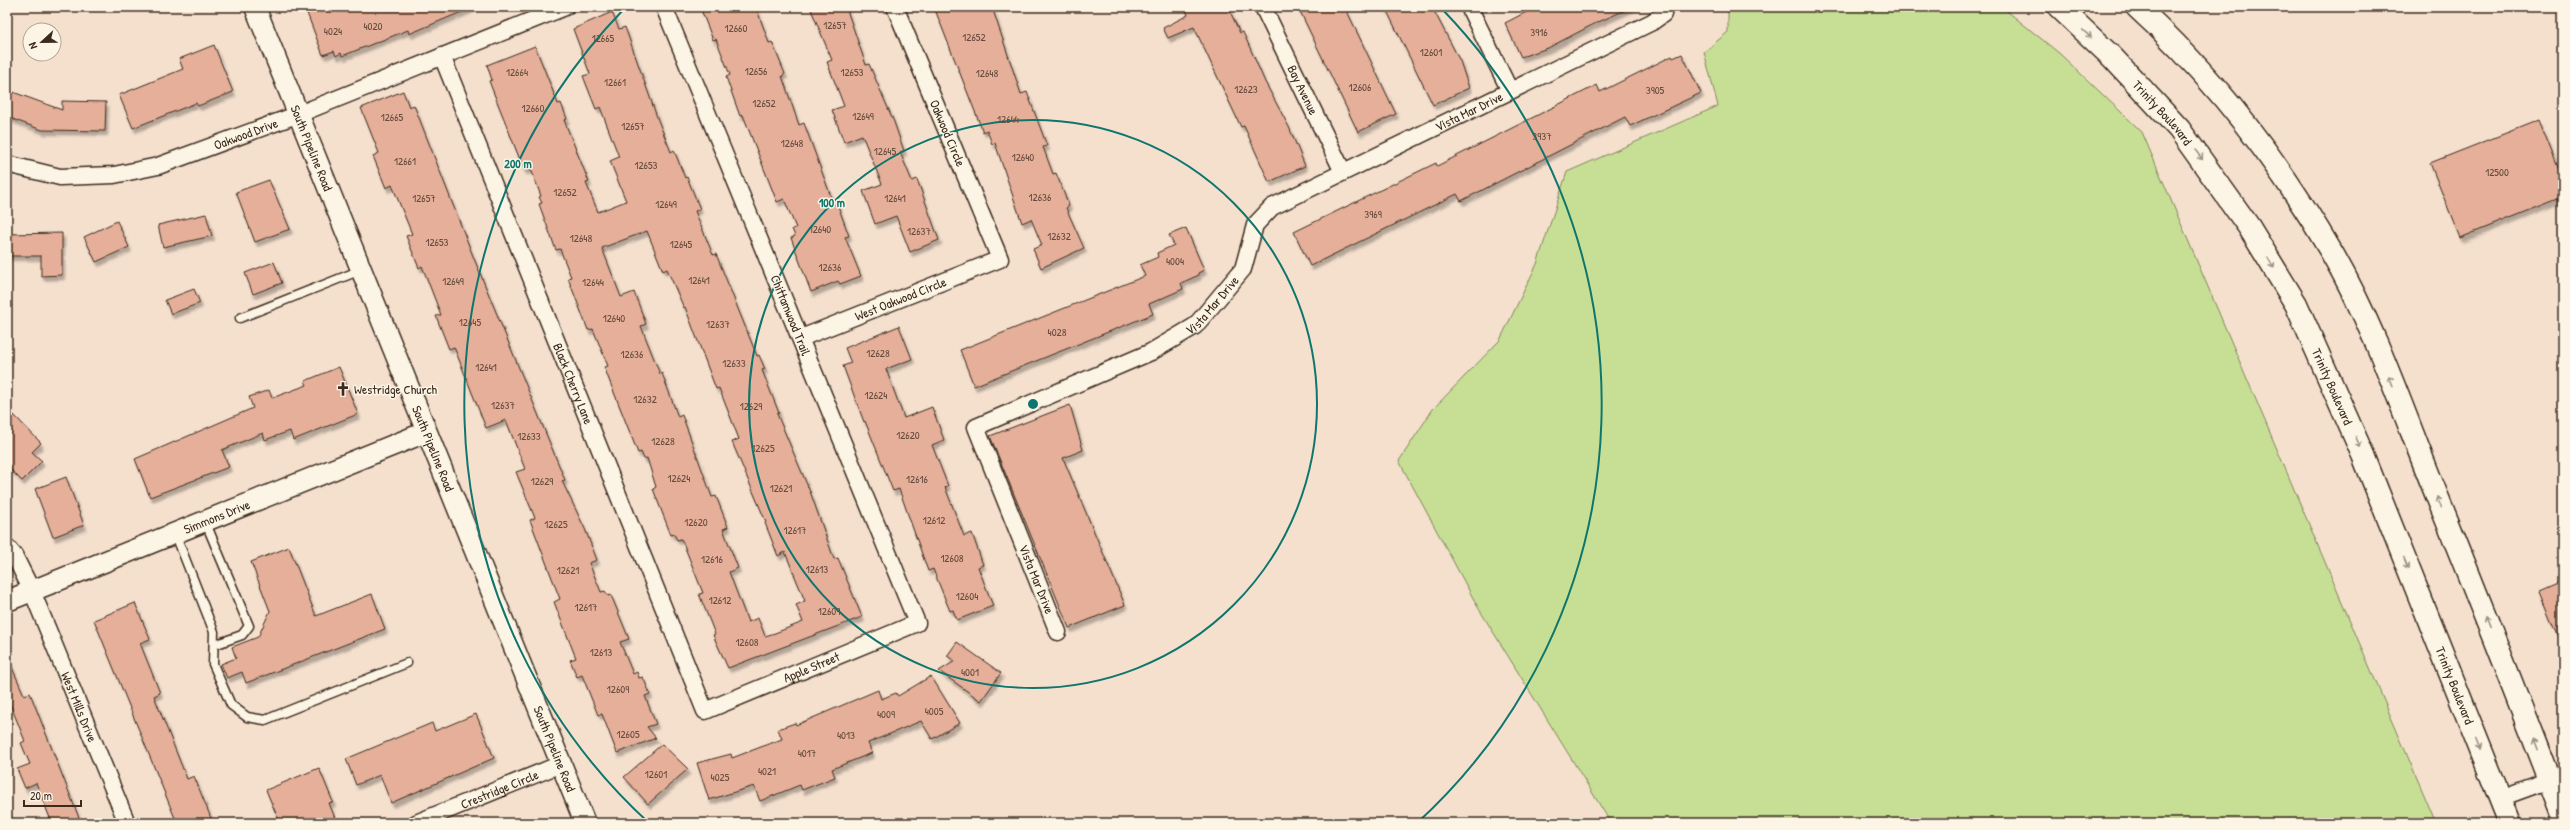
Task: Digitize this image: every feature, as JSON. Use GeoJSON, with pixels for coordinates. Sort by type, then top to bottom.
{"type":"FeatureCollection","features":[{"type":"Feature","properties":{"kind":"main road","name":"Trinity Boulevard"},"geometry":{"type":"LineString","coordinates":[[2059,7],[2127,73],[2179,128],[2250,227],[2296,304],[2363,455],[2510,823]]}},
{"type":"Feature","properties":{"kind":"main road"},"geometry":{"type":"LineString","coordinates":[[2137,7],[2168,35],[2214,83],[2267,153],[2333,254],[2370,330],[2497,644],[2556,777],[2563,816]]}},
{"type":"Feature","properties":{"kind":"street","name":"South Pipeline Road"},"geometry":{"type":"LineString","coordinates":[[255,7],[585,823]]}},
{"type":"Feature","properties":{"kind":"street","name":"Oakwood Drive"},"geometry":{"type":"LineString","coordinates":[[7,164],[60,177],[114,175],[158,166],[298,114],[565,7]]}},
{"type":"Feature","properties":{"kind":"street","name":"Chittamwood Trail"},"geometry":{"type":"LineString","coordinates":[[664,7],[917,623]]}},
{"type":"Feature","properties":{"kind":"street","name":"Oakwood Circle"},"geometry":{"type":"LineString","coordinates":[[895,7],[1000,259]]}},
{"type":"Feature","properties":{"kind":"street","name":"Bay Avenue"},"geometry":{"type":"LineString","coordinates":[[1263,7],[1343,172]]}},
{"type":"Feature","properties":{"kind":"street"},"geometry":{"type":"LineString","coordinates":[[1469,7],[1510,91]]}},
{"type":"Feature","properties":{"kind":"street","name":"Vista Mar Drive"},"geometry":{"type":"LineString","coordinates":[[1058,632],[976,427],[1151,352],[1195,326],[1243,269],[1256,225],[1272,207],[1652,22],[1663,14],[1662,7]]}},
{"type":"Feature","properties":{"kind":"street","name":"Black Cherry Lane"},"geometry":{"type":"LineString","coordinates":[[442,56],[705,711]]}},
{"type":"Feature","properties":{"kind":"street","name":"West Oakwood Circle"},"geometry":{"type":"LineString","coordinates":[[801,338],[1000,259]]}},
{"type":"Feature","properties":{"kind":"street","name":"Simmons Drive"},"geometry":{"type":"LineString","coordinates":[[7,602],[426,432]]}},
{"type":"Feature","properties":{"kind":"street","name":"West Mills Drive"},"geometry":{"type":"LineString","coordinates":[[7,547],[14,555],[32,591],[127,823]]}},
{"type":"Feature","properties":{"kind":"street","name":"Apple Street"},"geometry":{"type":"LineString","coordinates":[[705,711],[917,623]]}},
{"type":"Feature","properties":{"kind":"street","name":"Crestridge Circle"},"geometry":{"type":"LineString","coordinates":[[416,823],[561,764]]}},
{"type":"Feature","properties":{"kind":"street"},"geometry":{"type":"LineString","coordinates":[[2500,798],[2556,777]]}},
{"type":"Feature","properties":{"kind":"lane"},"geometry":{"type":"LineString","coordinates":[[240,318],[361,270]]}},
{"type":"Feature","properties":{"kind":"lane"},"geometry":{"type":"LineString","coordinates":[[205,521],[249,626],[242,635],[214,645]]}},
{"type":"Feature","properties":{"kind":"lane"},"geometry":{"type":"LineString","coordinates":[[175,533],[214,632],[213,664],[231,705],[246,717],[265,720],[407,663]]}},
{"type":"Feature","properties":{"kind":"green space"},"geometry":{"type":"Polygon","coordinates":[[[1728,7],[2002,7],[2060,54],[2142,132],[2436,823],[1611,823],[1479,609],[1399,461],[1433,409],[1500,340],[1537,264],[1567,172],[1718,106],[1704,52],[1728,32],[1728,7]]]}},
{"type":"Feature","properties":{"kind":"building"},"geometry":{"type":"Polygon","coordinates":[[[322,7],[471,8],[409,34],[408,30],[342,56],[341,53],[336,56],[334,51],[323,55],[307,13],[322,7]]]}},
{"type":"Feature","properties":{"kind":"building"},"geometry":{"type":"Polygon","coordinates":[[[700,7],[756,7],[769,43],[772,42],[785,74],[782,76],[799,125],[804,123],[834,205],[837,203],[849,236],[845,237],[861,276],[840,284],[838,281],[811,292],[791,238],[795,236],[792,229],[796,228],[784,199],[777,202],[743,115],[740,116],[726,77],[730,75],[716,39],[713,40],[700,7]]]}},
{"type":"Feature","properties":{"kind":"building"},"geometry":{"type":"Polygon","coordinates":[[[810,7],[846,7],[866,65],[869,64],[894,122],[904,151],[900,152],[912,181],[917,179],[939,240],[910,252],[896,216],[875,224],[863,191],[882,184],[862,135],[844,142],[832,110],[844,106],[827,62],[832,60],[810,7]]]}},
{"type":"Feature","properties":{"kind":"building"},"geometry":{"type":"Polygon","coordinates":[[[934,7],[992,7],[1021,94],[1027,92],[1047,146],[1043,147],[1053,174],[1056,173],[1069,206],[1066,208],[1084,248],[1041,268],[1033,249],[1042,245],[1031,219],[1022,223],[995,143],[992,144],[987,130],[983,132],[934,7]]]}},
{"type":"Feature","properties":{"kind":"building"},"geometry":{"type":"Polygon","coordinates":[[[1185,7],[1228,7],[1240,33],[1243,32],[1265,82],[1289,127],[1305,166],[1269,182],[1244,126],[1241,127],[1194,27],[1168,38],[1163,28],[1188,15],[1185,7]]]}},
{"type":"Feature","properties":{"kind":"building"},"geometry":{"type":"Polygon","coordinates":[[[1298,7],[1345,7],[1396,114],[1358,132],[1298,7]]]}},
{"type":"Feature","properties":{"kind":"building"},"geometry":{"type":"Polygon","coordinates":[[[1385,7],[1432,7],[1460,61],[1469,88],[1433,105],[1385,7]]]}},
{"type":"Feature","properties":{"kind":"building"},"geometry":{"type":"Polygon","coordinates":[[[1536,7],[1632,7],[1594,24],[1548,48],[1521,57],[1505,23],[1536,7]]]}},
{"type":"Feature","properties":{"kind":"building"},"geometry":{"type":"Polygon","coordinates":[[[612,12],[619,29],[625,27],[671,152],[674,150],[685,178],[687,177],[700,209],[695,211],[713,255],[716,254],[757,356],[759,355],[765,369],[762,370],[779,413],[777,414],[811,494],[834,559],[838,558],[862,617],[728,668],[713,635],[715,634],[699,594],[703,593],[684,545],[681,539],[677,540],[674,534],[671,535],[653,489],[656,487],[647,458],[644,459],[641,452],[638,453],[604,367],[608,366],[593,329],[588,330],[568,278],[571,277],[560,249],[556,250],[539,204],[542,203],[539,197],[541,196],[531,169],[524,170],[489,81],[492,80],[487,65],[535,46],[558,104],[561,103],[567,119],[564,120],[589,182],[586,183],[598,212],[626,201],[610,161],[619,157],[600,107],[596,109],[583,76],[590,74],[573,29],[612,12]],[[647,231],[602,248],[621,297],[634,292],[646,324],[641,326],[660,374],[662,373],[678,417],[682,415],[712,497],[716,496],[728,527],[723,529],[738,568],[729,572],[748,622],[758,618],[765,636],[803,622],[796,605],[805,601],[785,552],[778,556],[765,523],[766,522],[732,442],[739,439],[719,388],[716,389],[685,307],[684,308],[667,269],[663,271],[647,231]]]}},
{"type":"Feature","properties":{"kind":"building"},"geometry":{"type":"Polygon","coordinates":[[[214,45],[233,92],[198,106],[196,103],[133,128],[119,95],[183,69],[179,59],[214,45]]]}},
{"type":"Feature","properties":{"kind":"building"},"geometry":{"type":"Polygon","coordinates":[[[1682,54],[1701,93],[1630,126],[1625,117],[1461,201],[1457,194],[1310,266],[1294,232],[1436,163],[1437,166],[1597,85],[1600,92],[1672,56],[1673,58],[1682,54]]]}},
{"type":"Feature","properties":{"kind":"building"},"geometry":{"type":"Polygon","coordinates":[[[403,91],[409,107],[414,105],[473,256],[565,480],[562,481],[585,529],[597,560],[589,563],[601,592],[605,591],[608,596],[611,595],[629,639],[620,642],[633,674],[637,672],[639,678],[643,677],[650,694],[645,696],[656,724],[647,727],[656,738],[617,753],[602,714],[598,715],[582,675],[577,677],[570,660],[576,658],[554,602],[560,599],[530,520],[535,518],[516,472],[525,469],[506,420],[486,428],[454,347],[449,349],[436,316],[441,315],[422,266],[419,268],[406,236],[412,234],[392,185],[386,188],[373,156],[379,153],[361,108],[403,91]]]}},
{"type":"Feature","properties":{"kind":"building"},"geometry":{"type":"Polygon","coordinates":[[[13,92],[62,110],[62,101],[106,102],[105,131],[42,130],[7,117],[7,108],[13,92]]]}},
{"type":"Feature","properties":{"kind":"building"},"geometry":{"type":"Polygon","coordinates":[[[2539,120],[2563,180],[2563,197],[2460,238],[2430,163],[2539,120]]]}},
{"type":"Feature","properties":{"kind":"building"},"geometry":{"type":"Polygon","coordinates":[[[269,180],[290,229],[255,242],[236,192],[269,180]]]}},
{"type":"Feature","properties":{"kind":"building"},"geometry":{"type":"Polygon","coordinates":[[[206,214],[212,236],[163,247],[158,225],[206,214]]]}},
{"type":"Feature","properties":{"kind":"building"},"geometry":{"type":"Polygon","coordinates":[[[117,221],[129,247],[96,262],[84,237],[117,221]]]}},
{"type":"Feature","properties":{"kind":"building"},"geometry":{"type":"Polygon","coordinates":[[[1186,228],[1204,270],[1198,273],[1199,275],[1181,283],[1183,289],[1149,304],[1153,314],[974,386],[960,350],[1145,276],[1140,265],[1158,257],[1157,253],[1174,245],[1169,235],[1186,228]]]}},
{"type":"Feature","properties":{"kind":"building"},"geometry":{"type":"Polygon","coordinates":[[[62,233],[62,275],[41,276],[41,256],[7,256],[7,234],[62,233]]]}},
{"type":"Feature","properties":{"kind":"building"},"geometry":{"type":"Polygon","coordinates":[[[274,262],[282,283],[253,294],[245,273],[274,262]]]}},
{"type":"Feature","properties":{"kind":"building"},"geometry":{"type":"Polygon","coordinates":[[[194,289],[200,303],[171,314],[165,300],[194,289]]]}},
{"type":"Feature","properties":{"kind":"building"},"geometry":{"type":"Polygon","coordinates":[[[899,326],[912,359],[886,369],[904,418],[932,407],[944,440],[932,445],[948,486],[945,487],[964,536],[972,533],[983,565],[978,567],[993,606],[957,620],[953,610],[950,611],[933,569],[928,571],[899,489],[893,491],[865,421],[864,422],[843,366],[851,363],[845,348],[899,326]]]}},
{"type":"Feature","properties":{"kind":"building"},"geometry":{"type":"Polygon","coordinates":[[[339,367],[358,414],[293,440],[290,431],[265,440],[263,433],[222,450],[229,467],[150,497],[135,459],[253,408],[249,397],[269,390],[272,398],[307,385],[305,381],[339,367]]]}},
{"type":"Feature","properties":{"kind":"building"},"geometry":{"type":"Polygon","coordinates":[[[1070,405],[1083,450],[1063,458],[1125,605],[1069,628],[990,436],[1070,405]]]}},
{"type":"Feature","properties":{"kind":"building"},"geometry":{"type":"Polygon","coordinates":[[[14,415],[41,443],[32,452],[42,461],[22,481],[7,466],[7,423],[14,415]]]}},
{"type":"Feature","properties":{"kind":"building"},"geometry":{"type":"Polygon","coordinates":[[[66,477],[84,525],[53,537],[35,489],[66,477]]]}},
{"type":"Feature","properties":{"kind":"building"},"geometry":{"type":"Polygon","coordinates":[[[289,547],[316,616],[372,594],[385,629],[246,683],[242,672],[227,678],[221,664],[236,658],[232,647],[258,637],[270,611],[251,562],[289,547]]]}},
{"type":"Feature","properties":{"kind":"building"},"geometry":{"type":"Polygon","coordinates":[[[2563,582],[2563,646],[2540,592],[2563,582]]]}},
{"type":"Feature","properties":{"kind":"building"},"geometry":{"type":"Polygon","coordinates":[[[135,603],[150,639],[140,643],[160,693],[154,696],[187,779],[194,776],[213,823],[177,823],[94,620],[135,603]]]}},
{"type":"Feature","properties":{"kind":"building"},"geometry":{"type":"Polygon","coordinates":[[[957,642],[1001,673],[981,701],[939,671],[955,661],[947,656],[957,642]]]}},
{"type":"Feature","properties":{"kind":"building"},"geometry":{"type":"Polygon","coordinates":[[[7,656],[24,695],[30,693],[81,823],[52,823],[36,783],[25,788],[17,769],[30,764],[21,743],[25,741],[7,696],[7,656]]]}},
{"type":"Feature","properties":{"kind":"building"},"geometry":{"type":"Polygon","coordinates":[[[931,676],[960,723],[932,739],[921,721],[868,743],[872,753],[832,769],[835,777],[802,790],[800,785],[760,801],[754,786],[709,800],[697,763],[731,754],[732,758],[782,739],[778,729],[795,723],[796,725],[878,690],[881,699],[896,693],[898,696],[931,676]]]}},
{"type":"Feature","properties":{"kind":"building"},"geometry":{"type":"Polygon","coordinates":[[[476,714],[494,758],[391,803],[380,775],[356,785],[346,759],[432,723],[435,731],[476,714]]]}},
{"type":"Feature","properties":{"kind":"building"},"geometry":{"type":"Polygon","coordinates":[[[662,744],[688,769],[648,804],[624,777],[662,744]]]}},
{"type":"Feature","properties":{"kind":"building"},"geometry":{"type":"Polygon","coordinates":[[[319,768],[333,802],[329,803],[337,823],[280,823],[266,790],[319,768]]]}},
{"type":"Feature","properties":{"kind":"place","name":"Westridge Church"},"geometry":{"type":"Point","coordinates":[343,389]}}]}
